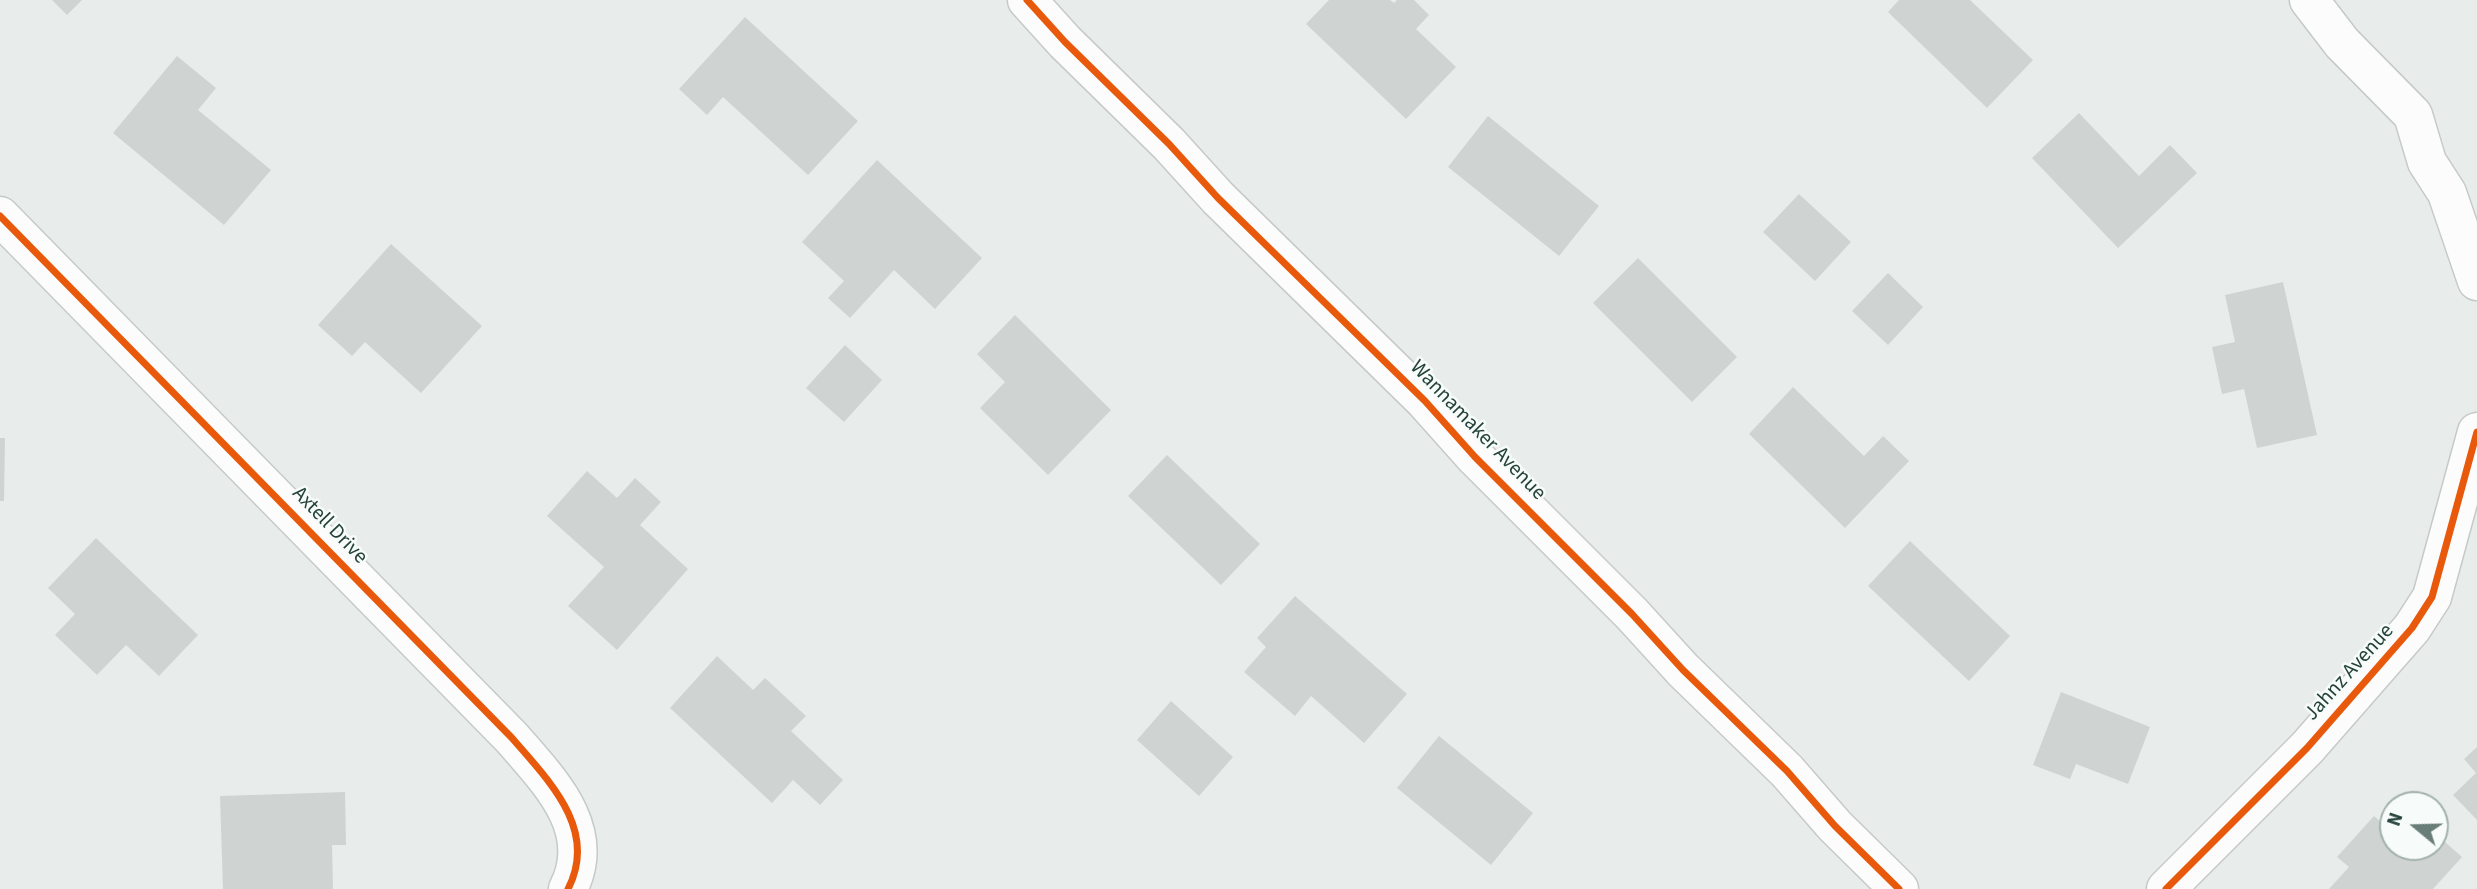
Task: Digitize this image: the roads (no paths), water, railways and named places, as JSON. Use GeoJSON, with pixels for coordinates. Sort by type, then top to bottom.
{"type":"FeatureCollection","features":[{"type":"Feature","properties":{"kind":"street","name":"Wannamaker Avenue"},"geometry":{"type":"LineString","coordinates":[[1027,0],[1065,42],[1170,144],[1217,198],[1425,401],[1475,457],[1632,614],[1683,670],[1787,771],[1835,826],[1899,889]]}},
{"type":"Feature","properties":{"kind":"street"},"geometry":{"type":"LineString","coordinates":[[2309,0],[2342,43],[2413,115],[2427,162],[2447,193],[2477,281]]}},
{"type":"Feature","properties":{"kind":"street","name":"Axtell Drive"},"geometry":{"type":"LineString","coordinates":[[0,216],[512,738],[562,797],[575,831],[578,854],[568,889]]}},
{"type":"Feature","properties":{"kind":"street","name":"Jahnz Avenue"},"geometry":{"type":"LineString","coordinates":[[2166,889],[2307,748],[2412,628],[2432,597],[2477,432]]}}]}
